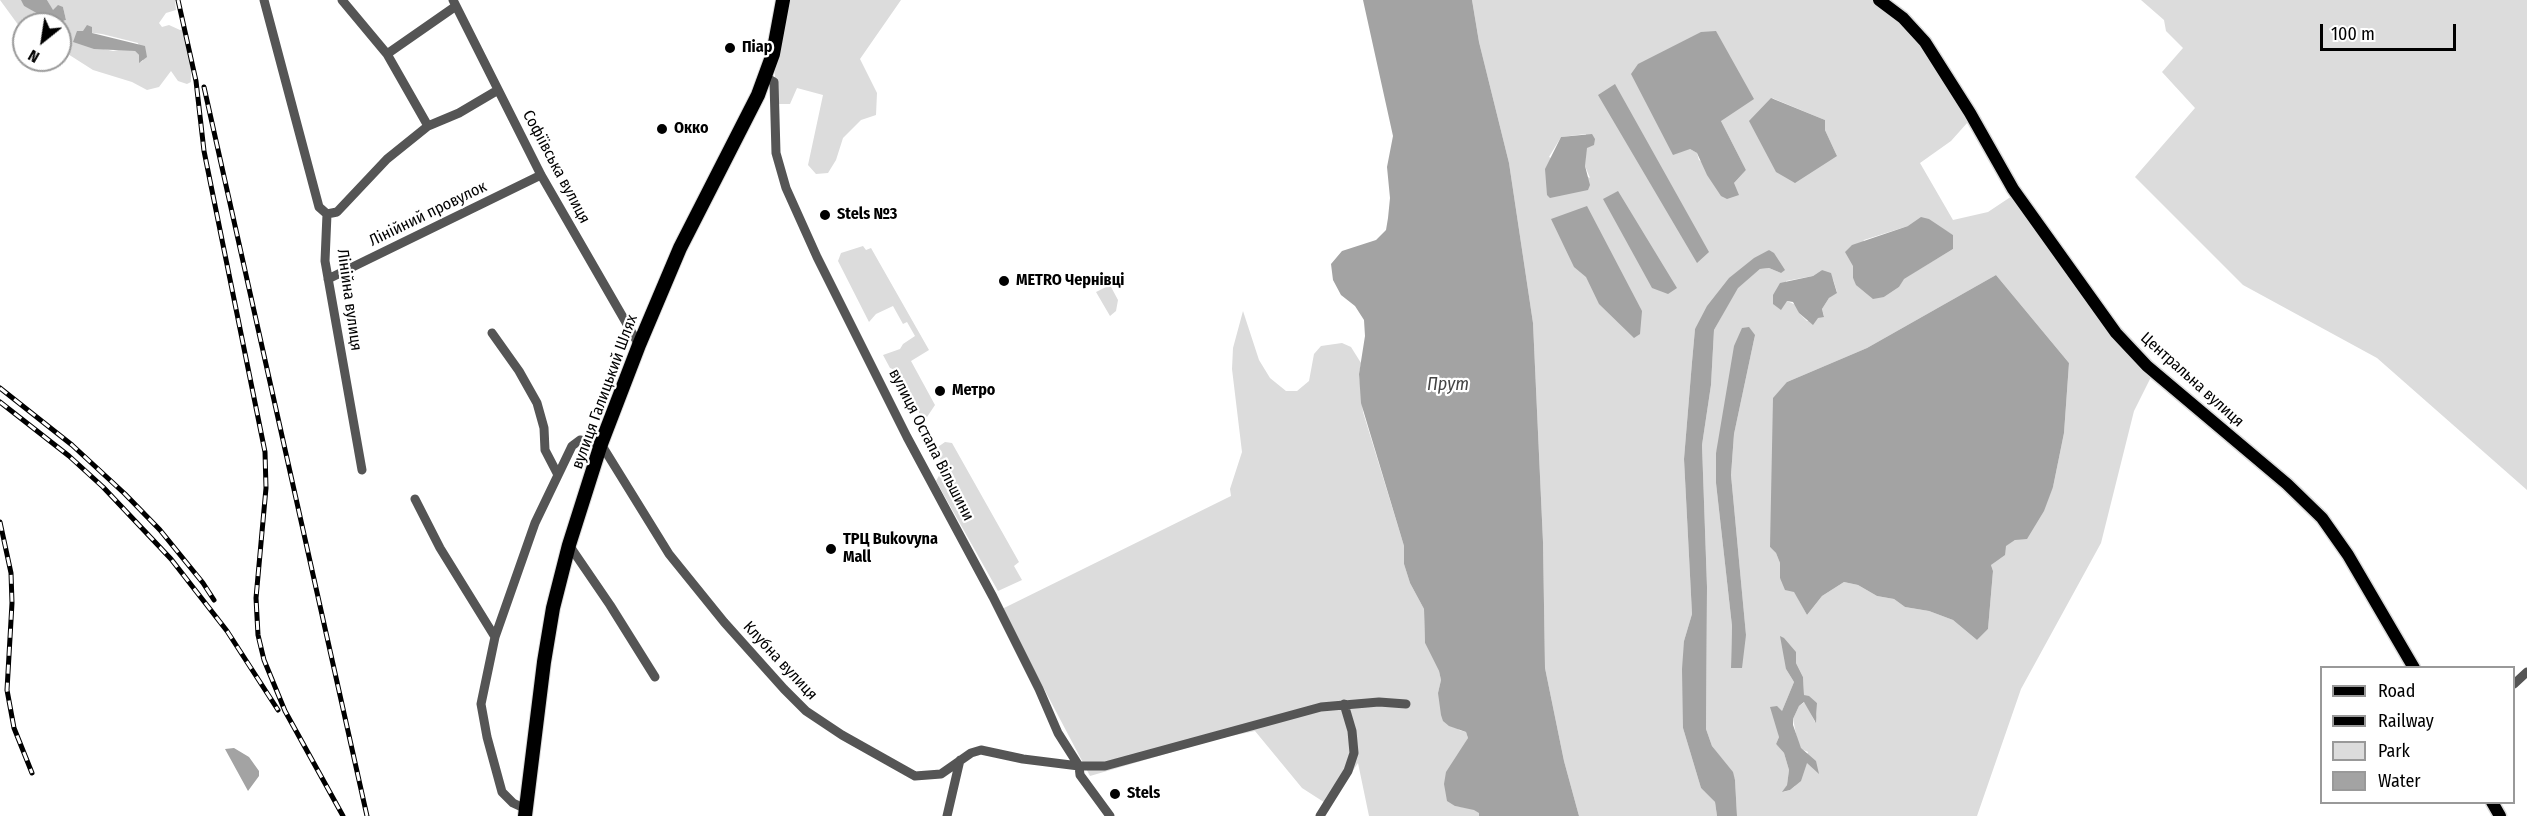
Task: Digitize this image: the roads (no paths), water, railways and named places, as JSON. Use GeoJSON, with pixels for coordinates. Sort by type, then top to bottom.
{"type":"FeatureCollection","features":[{"type":"Feature","properties":{"kind":"highway","name":"вулиця Галицький Шлях"},"geometry":{"type":"LineString","coordinates":[[526,812],[544,662],[553,608],[569,545],[601,444],[639,345],[680,248],[758,95],[773,54],[783,0]]}},
{"type":"Feature","properties":{"kind":"main road","name":"Центральна вулиця"},"geometry":{"type":"LineString","coordinates":[[1879,0],[1903,18],[1925,42],[1970,113],[2013,189],[2116,333],[2147,366],[2287,484],[2322,518],[2348,555],[2413,666]]}},
{"type":"Feature","properties":{"kind":"street","name":"Лінійна вулиця"},"geometry":{"type":"LineString","coordinates":[[264,0],[319,207],[327,214],[325,261],[362,470]]}},
{"type":"Feature","properties":{"kind":"street"},"geometry":{"type":"LineString","coordinates":[[342,0],[387,54],[428,126]]}},
{"type":"Feature","properties":{"kind":"street"},"geometry":{"type":"LineString","coordinates":[[387,54],[454,3]]}},
{"type":"Feature","properties":{"kind":"street","name":"Софіївська вулиця"},"geometry":{"type":"LineString","coordinates":[[454,3],[541,175],[639,345]]}},
{"type":"Feature","properties":{"kind":"street","name":"вулиця Остапа Вільшини"},"geometry":{"type":"LineString","coordinates":[[765,77],[774,82],[776,153],[783,179],[817,257],[1039,689],[1058,733],[1079,766],[1080,775],[1110,816]]}},
{"type":"Feature","properties":{"kind":"street"},"geometry":{"type":"LineString","coordinates":[[327,214],[337,212],[387,159],[428,126],[459,113],[498,90]]}},
{"type":"Feature","properties":{"kind":"street","name":"Лінійний провулок"},"geometry":{"type":"LineString","coordinates":[[328,279],[541,175]]}},
{"type":"Feature","properties":{"kind":"street"},"geometry":{"type":"LineString","coordinates":[[492,333],[519,371],[537,403],[544,428],[545,450],[558,475]]}},
{"type":"Feature","properties":{"kind":"street"},"geometry":{"type":"LineString","coordinates":[[526,812],[502,792],[487,737],[481,704],[495,637],[535,523],[572,446],[580,440],[601,444]]}},
{"type":"Feature","properties":{"kind":"street","name":"Клубна вулиця"},"geometry":{"type":"LineString","coordinates":[[601,444],[669,554],[756,660],[806,711],[842,735],[915,777],[941,774],[971,753],[981,750],[1023,759],[1079,766],[1105,766],[1321,708],[1379,702],[1406,704]]}},
{"type":"Feature","properties":{"kind":"street"},"geometry":{"type":"LineString","coordinates":[[415,499],[445,557],[495,637]]}},
{"type":"Feature","properties":{"kind":"street"},"geometry":{"type":"LineString","coordinates":[[569,545],[655,677]]}},
{"type":"Feature","properties":{"kind":"street"},"geometry":{"type":"LineString","coordinates":[[2515,683],[2527,672]]}},
{"type":"Feature","properties":{"kind":"street"},"geometry":{"type":"LineString","coordinates":[[1320,816],[1348,771],[1354,753],[1352,731],[1344,705]]}},
{"type":"Feature","properties":{"kind":"street"},"geometry":{"type":"LineString","coordinates":[[947,816],[960,760]]}},
{"type":"Feature","properties":{"kind":"water"},"geometry":{"type":"Polygon","coordinates":[[[21,0],[47,0],[53,10],[58,5],[63,7],[64,12],[35,12],[24,6],[21,0]]]}},
{"type":"Feature","properties":{"kind":"water","name":"Прут"},"geometry":{"type":"Polygon","coordinates":[[[1363,0],[1472,0],[1479,42],[1509,163],[1533,323],[1543,542],[1545,668],[1564,761],[1579,816],[1479,816],[1479,813],[1474,810],[1455,806],[1447,801],[1444,784],[1446,772],[1468,738],[1466,732],[1449,726],[1443,721],[1441,715],[1438,693],[1441,680],[1425,643],[1424,609],[1410,583],[1404,564],[1404,546],[1361,403],[1359,374],[1365,336],[1364,320],[1355,306],[1341,295],[1333,280],[1331,264],[1342,251],[1376,240],[1386,230],[1388,218],[1390,198],[1387,167],[1393,136],[1363,0]]]}},
{"type":"Feature","properties":{"kind":"water"},"geometry":{"type":"Polygon","coordinates":[[[87,25],[92,27],[92,33],[145,46],[147,57],[139,63],[139,55],[135,51],[94,49],[73,42],[77,31],[83,31],[87,25]]]}},
{"type":"Feature","properties":{"kind":"water"},"geometry":{"type":"Polygon","coordinates":[[[1716,31],[1754,99],[1721,121],[1746,170],[1734,183],[1739,195],[1727,199],[1721,196],[1707,175],[1697,153],[1690,149],[1673,155],[1631,74],[1638,64],[1701,32],[1716,31]]]}},
{"type":"Feature","properties":{"kind":"water"},"geometry":{"type":"Polygon","coordinates":[[[1615,84],[1709,252],[1697,263],[1598,95],[1615,84]]]}},
{"type":"Feature","properties":{"kind":"water"},"geometry":{"type":"Polygon","coordinates":[[[1771,98],[1825,120],[1825,130],[1837,156],[1795,183],[1776,172],[1749,121],[1771,98]]]}},
{"type":"Feature","properties":{"kind":"water"},"geometry":{"type":"Polygon","coordinates":[[[1592,134],[1595,139],[1594,145],[1587,148],[1585,166],[1590,185],[1588,190],[1550,198],[1547,195],[1545,169],[1561,137],[1592,134]]]}},
{"type":"Feature","properties":{"kind":"water"},"geometry":{"type":"Polygon","coordinates":[[[1618,191],[1677,288],[1668,294],[1652,288],[1603,199],[1618,191]]]}},
{"type":"Feature","properties":{"kind":"water"},"geometry":{"type":"Polygon","coordinates":[[[1587,206],[1642,311],[1640,334],[1634,338],[1599,304],[1586,277],[1574,267],[1551,219],[1587,206]]]}},
{"type":"Feature","properties":{"kind":"water"},"geometry":{"type":"Polygon","coordinates":[[[1921,217],[1929,219],[1953,235],[1953,249],[1904,279],[1899,287],[1884,297],[1873,299],[1856,285],[1853,278],[1853,266],[1845,252],[1852,245],[1908,226],[1921,217]]]}},
{"type":"Feature","properties":{"kind":"water"},"geometry":{"type":"Polygon","coordinates":[[[1769,250],[1774,253],[1785,270],[1781,273],[1769,268],[1760,269],[1738,288],[1714,330],[1711,385],[1702,445],[1707,587],[1706,729],[1712,746],[1733,772],[1737,816],[1717,816],[1715,802],[1701,788],[1683,728],[1684,641],[1692,614],[1684,459],[1695,329],[1707,306],[1729,278],[1754,258],[1769,250]]]}},
{"type":"Feature","properties":{"kind":"water"},"geometry":{"type":"Polygon","coordinates":[[[1822,270],[1831,273],[1837,293],[1829,298],[1822,309],[1824,317],[1818,318],[1813,325],[1799,313],[1793,302],[1787,301],[1781,310],[1773,304],[1773,295],[1780,283],[1813,276],[1822,270]]]}},
{"type":"Feature","properties":{"kind":"water"},"geometry":{"type":"Polygon","coordinates":[[[1996,275],[2069,363],[2064,433],[2053,487],[2044,511],[2027,539],[2015,540],[2006,546],[2005,555],[1991,565],[1993,571],[1988,629],[1977,640],[1953,620],[1929,611],[1905,607],[1894,599],[1877,596],[1858,585],[1844,582],[1822,596],[1807,615],[1794,592],[1785,590],[1780,578],[1780,563],[1776,553],[1770,547],[1773,398],[1787,382],[1867,348],[1996,275]]]}},
{"type":"Feature","properties":{"kind":"water"},"geometry":{"type":"Polygon","coordinates":[[[1749,327],[1755,335],[1734,434],[1731,475],[1746,635],[1742,668],[1731,668],[1732,626],[1716,483],[1716,453],[1734,346],[1742,328],[1749,327]]]}},
{"type":"Feature","properties":{"kind":"water"},"geometry":{"type":"Polygon","coordinates":[[[1780,636],[1796,652],[1796,663],[1803,677],[1804,695],[1817,703],[1816,723],[1804,702],[1799,706],[1793,719],[1793,725],[1801,748],[1816,761],[1819,774],[1807,763],[1801,781],[1790,790],[1782,792],[1787,785],[1789,770],[1784,753],[1776,744],[1779,737],[1770,707],[1777,706],[1782,711],[1794,682],[1786,669],[1780,636]]]}},
{"type":"Feature","properties":{"kind":"water"},"geometry":{"type":"Polygon","coordinates":[[[234,748],[249,757],[259,771],[259,776],[248,791],[225,749],[234,748]]]}},
{"type":"Feature","properties":{"kind":"railway"},"geometry":{"type":"LineString","coordinates":[[178,0],[196,81],[204,151],[265,452],[266,488],[256,598],[258,635],[264,660],[285,711],[343,816]]}},
{"type":"Feature","properties":{"kind":"railway"},"geometry":{"type":"LineString","coordinates":[[204,87],[367,816]]}},
{"type":"Feature","properties":{"kind":"railway"},"geometry":{"type":"LineString","coordinates":[[0,388],[72,445],[125,494],[160,530],[214,600]]}},
{"type":"Feature","properties":{"kind":"railway"},"geometry":{"type":"LineString","coordinates":[[0,402],[69,456],[103,487],[171,559],[227,631],[278,710]]}},
{"type":"Feature","properties":{"kind":"railway"},"geometry":{"type":"LineString","coordinates":[[0,522],[11,573],[12,603],[7,690],[14,728],[32,773]]}},
{"type":"Feature","properties":{"kind":"place","name":"Піар"},"geometry":{"type":"Point","coordinates":[730,48]}},
{"type":"Feature","properties":{"kind":"place","name":"Окко"},"geometry":{"type":"Point","coordinates":[662,129]}},
{"type":"Feature","properties":{"kind":"place","name":"Stels №3"},"geometry":{"type":"Point","coordinates":[825,215]}},
{"type":"Feature","properties":{"kind":"place","name":"METRO Чернівці"},"geometry":{"type":"Point","coordinates":[1004,281]}},
{"type":"Feature","properties":{"kind":"place","name":"Метро"},"geometry":{"type":"Point","coordinates":[940,391]}},
{"type":"Feature","properties":{"kind":"place","name":"ТРЦ Bukovyna Mall"},"geometry":{"type":"Point","coordinates":[831,549]}},
{"type":"Feature","properties":{"kind":"place","name":"Stels"},"geometry":{"type":"Point","coordinates":[1115,794]}}]}
